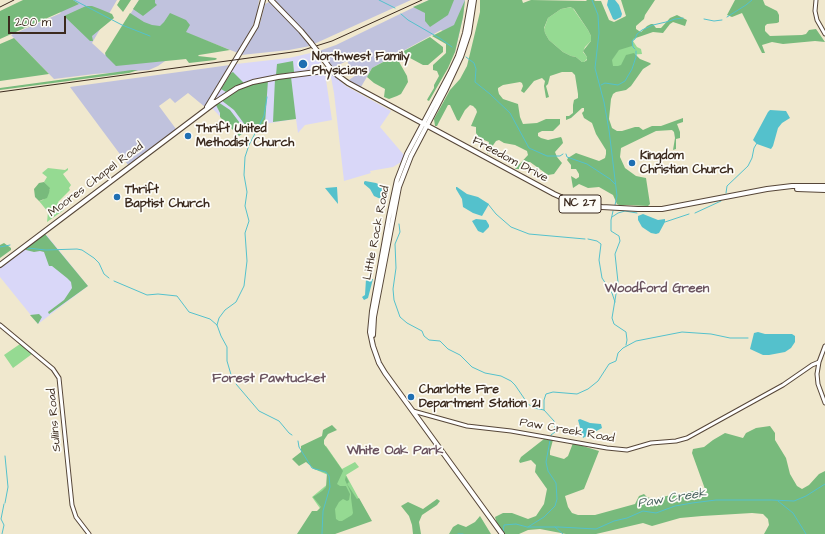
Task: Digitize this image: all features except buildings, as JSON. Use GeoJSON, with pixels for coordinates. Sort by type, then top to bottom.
{"type":"FeatureCollection","features":[{"type":"Feature","properties":{"kind":"main road"},"geometry":{"type":"LineString","coordinates":[[214,101],[256,26],[263,0]]}},
{"type":"Feature","properties":{"kind":"main road","name":"Freedom Drive"},"geometry":{"type":"LineString","coordinates":[[271,0],[301,31],[336,75],[425,125],[570,201],[584,205],[661,209],[767,189],[789,188],[825,190]]}},
{"type":"Feature","properties":{"kind":"main road"},"geometry":{"type":"LineString","coordinates":[[425,125],[458,56],[467,25],[471,0]]}},
{"type":"Feature","properties":{"kind":"main road"},"geometry":{"type":"LineString","coordinates":[[425,125],[446,89],[461,57],[469,33],[474,0]]}},
{"type":"Feature","properties":{"kind":"main road"},"geometry":{"type":"LineString","coordinates":[[214,101],[233,90],[253,82],[324,71],[329,68]]}},
{"type":"Feature","properties":{"kind":"main road","name":"Moores Chapel Road"},"geometry":{"type":"LineString","coordinates":[[0,265],[204,111],[214,101]]}},
{"type":"Feature","properties":{"kind":"main road","name":"Little Rock Road"},"geometry":{"type":"LineString","coordinates":[[425,125],[407,164],[396,200],[374,317],[373,330],[375,350],[383,370],[500,532]]}},
{"type":"Feature","properties":{"kind":"main road","name":"Freedom Drive"},"geometry":{"type":"LineString","coordinates":[[789,188],[792,186],[825,186]]}},
{"type":"Feature","properties":{"kind":"street"},"geometry":{"type":"LineString","coordinates":[[816,0],[815,11],[817,20],[825,34]]}},
{"type":"Feature","properties":{"kind":"street","name":"Sullins Road"},"geometry":{"type":"LineString","coordinates":[[0,325],[53,369],[59,378],[72,505],[76,517],[89,534]]}},
{"type":"Feature","properties":{"kind":"street"},"geometry":{"type":"LineString","coordinates":[[825,346],[818,362],[817,371],[818,381],[825,403]]}},
{"type":"Feature","properties":{"kind":"street","name":"Paw Creek Road"},"geometry":{"type":"LineString","coordinates":[[412,411],[468,426],[511,431],[625,450],[656,442],[683,440],[783,385],[818,362]]}},
{"type":"Feature","properties":{"kind":"shaded area"},"geometry":{"type":"Polygon","coordinates":[[[48,0],[117,0],[92,43],[105,55],[139,0],[259,0],[257,15],[238,53],[184,32],[168,59],[149,70],[94,74],[54,79],[11,35],[61,13],[48,0]]]}},
{"type":"Feature","properties":{"kind":"shaded area"},"geometry":{"type":"Polygon","coordinates":[[[275,0],[411,0],[314,44],[275,0]]]}},
{"type":"Feature","properties":{"kind":"shaded area"},"geometry":{"type":"Polygon","coordinates":[[[429,0],[465,0],[463,17],[455,52],[445,66],[447,34],[441,30],[372,68],[361,87],[347,81],[355,76],[347,61],[332,68],[319,51],[336,45],[429,0]]]}},
{"type":"Feature","properties":{"kind":"shaded area"},"geometry":{"type":"Polygon","coordinates":[[[269,2],[300,33],[310,46],[289,50],[241,55],[260,23],[265,4],[269,2]]]}},
{"type":"Feature","properties":{"kind":"shaded area"},"geometry":{"type":"Polygon","coordinates":[[[315,52],[323,66],[321,69],[255,79],[234,87],[215,99],[236,64],[289,58],[315,52]]]}},
{"type":"Feature","properties":{"kind":"shaded area"},"geometry":{"type":"Polygon","coordinates":[[[230,65],[205,107],[188,93],[175,103],[170,98],[159,106],[176,129],[128,165],[70,87],[230,65]]]}},
{"type":"Feature","properties":{"kind":"shaded area"},"geometry":{"type":"Polygon","coordinates":[[[330,72],[346,86],[391,111],[380,127],[404,155],[401,162],[393,167],[370,171],[371,173],[344,181],[334,93],[330,72]]]}},
{"type":"Feature","properties":{"kind":"shaded area"},"geometry":{"type":"Polygon","coordinates":[[[325,73],[332,120],[305,125],[298,133],[296,119],[257,125],[239,136],[211,107],[255,82],[325,73]]]}},
{"type":"Feature","properties":{"kind":"shaded area"},"geometry":{"type":"Polygon","coordinates":[[[45,233],[88,286],[38,324],[0,277],[0,266],[45,233]]]}},
{"type":"Feature","properties":{"kind":"green space"},"geometry":{"type":"Polygon","coordinates":[[[23,0],[73,0],[79,4],[0,39],[0,11],[23,0]]]}},
{"type":"Feature","properties":{"kind":"green space"},"geometry":{"type":"Polygon","coordinates":[[[120,0],[131,0],[123,12],[117,5],[120,0]]]}},
{"type":"Feature","properties":{"kind":"green space"},"geometry":{"type":"Polygon","coordinates":[[[139,0],[155,0],[157,5],[143,16],[133,9],[139,0]]]}},
{"type":"Feature","properties":{"kind":"green space"},"geometry":{"type":"Polygon","coordinates":[[[429,0],[454,0],[448,15],[430,27],[425,21],[425,13],[413,7],[429,0]]]}},
{"type":"Feature","properties":{"kind":"green space"},"geometry":{"type":"Polygon","coordinates":[[[465,0],[463,17],[455,52],[448,68],[429,101],[427,100],[439,76],[437,71],[433,70],[433,65],[446,53],[446,44],[432,36],[454,25],[465,0]]]}},
{"type":"Feature","properties":{"kind":"green space"},"geometry":{"type":"Polygon","coordinates":[[[480,0],[522,0],[523,3],[531,0],[594,0],[601,1],[609,20],[614,22],[626,16],[621,0],[655,0],[644,19],[636,26],[636,29],[639,31],[641,32],[651,24],[653,24],[656,28],[661,28],[670,18],[677,15],[687,20],[685,26],[673,22],[663,33],[653,32],[633,39],[632,46],[619,50],[612,60],[613,66],[618,66],[621,65],[626,55],[634,53],[640,59],[651,64],[643,69],[631,86],[626,90],[613,94],[609,119],[612,128],[617,131],[622,131],[639,127],[643,130],[652,126],[661,126],[683,118],[683,122],[677,124],[680,132],[680,138],[676,139],[676,149],[673,150],[675,138],[672,130],[656,131],[621,148],[620,157],[625,168],[636,176],[646,178],[650,204],[648,206],[621,206],[617,204],[613,195],[599,187],[588,188],[579,184],[573,188],[571,176],[576,179],[579,177],[579,174],[576,169],[571,169],[571,165],[567,160],[568,158],[576,153],[599,161],[605,158],[606,150],[596,134],[592,123],[584,118],[582,113],[584,108],[566,120],[566,116],[573,113],[574,100],[578,98],[575,75],[572,72],[562,72],[550,76],[546,86],[549,97],[546,98],[544,86],[545,81],[542,78],[534,81],[524,93],[521,91],[523,86],[520,82],[503,85],[498,88],[499,94],[503,99],[518,104],[520,117],[523,124],[537,123],[546,119],[560,119],[560,124],[553,131],[542,131],[538,133],[538,136],[548,140],[561,137],[562,139],[563,143],[555,152],[562,163],[554,174],[548,175],[530,162],[528,162],[522,169],[515,169],[528,155],[527,151],[499,140],[496,141],[487,154],[489,142],[479,138],[476,133],[476,127],[471,126],[477,112],[473,106],[470,105],[465,110],[459,121],[457,120],[450,105],[448,105],[437,126],[435,126],[434,119],[450,90],[460,79],[467,66],[480,12],[480,0]],[[571,7],[561,9],[548,18],[544,28],[549,40],[563,52],[584,62],[587,60],[587,57],[583,51],[591,41],[591,36],[574,9],[571,7]]]}},
{"type":"Feature","properties":{"kind":"green space"},"geometry":{"type":"Polygon","coordinates":[[[735,0],[763,0],[765,5],[777,11],[779,15],[779,22],[767,24],[765,26],[765,31],[770,36],[802,35],[806,34],[809,30],[816,29],[825,42],[815,41],[783,44],[772,42],[762,45],[765,53],[762,53],[742,13],[732,17],[727,15],[735,0]]]}},
{"type":"Feature","properties":{"kind":"green space"},"geometry":{"type":"Polygon","coordinates":[[[86,6],[92,6],[112,14],[114,18],[92,36],[93,41],[90,41],[64,16],[86,6]]]}},
{"type":"Feature","properties":{"kind":"green space"},"geometry":{"type":"Polygon","coordinates":[[[572,7],[591,36],[591,41],[585,47],[583,52],[587,57],[584,62],[563,52],[549,40],[544,29],[548,18],[561,9],[572,7]]]}},
{"type":"Feature","properties":{"kind":"green space"},"geometry":{"type":"Polygon","coordinates":[[[130,13],[144,22],[160,26],[170,13],[186,20],[190,25],[186,32],[230,50],[198,56],[217,59],[215,60],[189,63],[186,59],[116,66],[105,53],[130,13]]]}},
{"type":"Feature","properties":{"kind":"green space"},"geometry":{"type":"Polygon","coordinates":[[[430,37],[443,47],[443,52],[428,65],[423,65],[410,58],[399,57],[398,60],[407,76],[408,82],[401,94],[389,99],[384,97],[385,89],[367,77],[372,68],[430,37]]]}},
{"type":"Feature","properties":{"kind":"green space"},"geometry":{"type":"Polygon","coordinates":[[[636,37],[633,41],[637,47],[641,49],[642,54],[629,55],[621,67],[614,68],[609,63],[627,38],[636,37]]]}},
{"type":"Feature","properties":{"kind":"green space"},"geometry":{"type":"Polygon","coordinates":[[[14,38],[49,74],[0,81],[0,44],[14,38]]]}},
{"type":"Feature","properties":{"kind":"green space"},"geometry":{"type":"Polygon","coordinates":[[[293,61],[294,72],[276,75],[277,64],[293,61]]]}},
{"type":"Feature","properties":{"kind":"green space"},"geometry":{"type":"Polygon","coordinates":[[[138,70],[129,73],[0,90],[0,88],[138,70]]]}},
{"type":"Feature","properties":{"kind":"green space"},"geometry":{"type":"Polygon","coordinates":[[[233,72],[244,83],[226,92],[221,89],[233,72]]]}},
{"type":"Feature","properties":{"kind":"green space"},"geometry":{"type":"Polygon","coordinates":[[[291,77],[296,119],[273,122],[275,79],[291,77]]]}},
{"type":"Feature","properties":{"kind":"green space"},"geometry":{"type":"Polygon","coordinates":[[[268,80],[265,124],[257,125],[248,129],[234,110],[221,100],[246,86],[268,80]]]}},
{"type":"Feature","properties":{"kind":"green space"},"geometry":{"type":"Polygon","coordinates":[[[218,102],[230,110],[246,131],[239,136],[220,117],[220,113],[216,105],[218,102]]]}},
{"type":"Feature","properties":{"kind":"green space"},"geometry":{"type":"Polygon","coordinates":[[[48,168],[65,170],[68,168],[68,170],[63,174],[71,185],[69,188],[70,190],[58,202],[64,210],[47,222],[48,212],[39,201],[43,200],[50,189],[44,182],[47,177],[42,173],[48,168]]]}},
{"type":"Feature","properties":{"kind":"green space"},"geometry":{"type":"Polygon","coordinates":[[[44,182],[50,188],[49,193],[47,198],[39,201],[35,197],[34,189],[39,183],[44,182]]]}},
{"type":"Feature","properties":{"kind":"green space"},"geometry":{"type":"Polygon","coordinates":[[[45,234],[88,286],[49,314],[48,312],[64,300],[72,288],[71,282],[67,278],[52,266],[49,266],[44,252],[34,252],[25,249],[45,234]]]}},
{"type":"Feature","properties":{"kind":"green space"},"geometry":{"type":"Polygon","coordinates":[[[4,243],[11,248],[11,250],[0,258],[0,245],[4,243]]]}},
{"type":"Feature","properties":{"kind":"green space"},"geometry":{"type":"Polygon","coordinates":[[[39,314],[42,317],[38,324],[30,315],[39,314]]]}},
{"type":"Feature","properties":{"kind":"green space"},"geometry":{"type":"Polygon","coordinates":[[[20,344],[32,354],[13,368],[4,355],[20,344]]]}},
{"type":"Feature","properties":{"kind":"green space"},"geometry":{"type":"Polygon","coordinates":[[[332,425],[337,430],[328,434],[324,440],[324,444],[343,471],[337,484],[340,486],[346,486],[350,494],[349,500],[347,501],[343,499],[339,502],[335,509],[336,519],[342,521],[353,513],[351,493],[345,480],[346,476],[349,482],[347,484],[357,499],[359,498],[372,521],[335,534],[297,534],[312,511],[317,511],[321,507],[313,497],[326,487],[327,473],[314,469],[306,462],[299,466],[292,459],[301,452],[301,446],[322,436],[323,430],[332,425]]]}},
{"type":"Feature","properties":{"kind":"green space"},"geometry":{"type":"Polygon","coordinates":[[[770,426],[775,433],[775,440],[786,458],[790,474],[797,486],[802,489],[809,485],[819,474],[825,471],[825,534],[764,534],[769,525],[768,519],[763,514],[752,513],[680,518],[652,526],[643,523],[596,534],[566,534],[540,529],[528,530],[519,534],[505,534],[497,524],[495,517],[503,513],[512,513],[528,519],[536,516],[544,504],[547,489],[535,472],[536,465],[531,460],[520,463],[519,461],[521,457],[544,439],[553,440],[550,455],[564,459],[568,456],[573,443],[599,451],[584,489],[565,496],[568,507],[572,513],[578,515],[595,515],[635,504],[639,496],[644,494],[653,499],[705,489],[692,453],[693,449],[704,447],[725,433],[743,438],[746,433],[756,428],[770,426]]]}},
{"type":"Feature","properties":{"kind":"green space"},"geometry":{"type":"Polygon","coordinates":[[[326,446],[342,469],[355,462],[359,467],[346,475],[370,519],[334,534],[324,514],[312,497],[335,478],[314,469],[309,461],[326,446]]]}},
{"type":"Feature","properties":{"kind":"green space"},"geometry":{"type":"Polygon","coordinates":[[[437,499],[440,501],[437,505],[422,515],[419,522],[421,534],[413,534],[409,516],[401,506],[408,502],[423,509],[437,499]]]}},
{"type":"Feature","properties":{"kind":"green space"},"geometry":{"type":"Polygon","coordinates":[[[480,516],[491,534],[449,534],[453,527],[458,524],[466,527],[475,522],[480,516]]]}},
{"type":"Feature","properties":{"kind":"water"},"geometry":{"type":"Polygon","coordinates":[[[608,0],[615,0],[619,5],[622,14],[621,17],[615,20],[613,19],[607,5],[608,0]]]}},
{"type":"Feature","properties":{"kind":"water"},"geometry":{"type":"Polygon","coordinates":[[[770,110],[786,111],[790,118],[782,123],[778,128],[771,149],[757,144],[753,140],[770,110]]]}},
{"type":"Feature","properties":{"kind":"water"},"geometry":{"type":"Polygon","coordinates":[[[365,181],[380,185],[385,193],[386,199],[383,200],[374,196],[370,189],[364,184],[365,181]]]}},
{"type":"Feature","properties":{"kind":"water"},"geometry":{"type":"Polygon","coordinates":[[[337,187],[338,204],[325,188],[337,187]]]}},
{"type":"Feature","properties":{"kind":"water"},"geometry":{"type":"Polygon","coordinates":[[[457,187],[467,194],[478,197],[489,204],[482,216],[463,207],[462,199],[456,189],[457,187]]]}},
{"type":"Feature","properties":{"kind":"water"},"geometry":{"type":"Polygon","coordinates":[[[643,214],[658,220],[665,219],[659,233],[651,233],[642,227],[638,220],[638,216],[643,214]]]}},
{"type":"Feature","properties":{"kind":"water"},"geometry":{"type":"Polygon","coordinates":[[[476,219],[486,220],[489,225],[483,233],[478,231],[472,221],[476,219]]]}},
{"type":"Feature","properties":{"kind":"water"},"geometry":{"type":"Polygon","coordinates":[[[366,279],[373,279],[368,298],[364,300],[362,297],[365,295],[366,279]]]}},
{"type":"Feature","properties":{"kind":"water"},"geometry":{"type":"Polygon","coordinates":[[[758,332],[765,334],[792,334],[795,336],[795,342],[791,348],[785,352],[763,355],[750,349],[754,333],[758,332]]]}},
{"type":"Feature","properties":{"kind":"water"},"geometry":{"type":"Polygon","coordinates":[[[580,419],[590,423],[601,424],[602,428],[583,438],[578,420],[580,419]]]}},
{"type":"Feature","properties":{"kind":"waterway"},"geometry":{"type":"LineString","coordinates":[[74,0],[122,25],[150,36]]}},
{"type":"Feature","properties":{"kind":"waterway"},"geometry":{"type":"LineString","coordinates":[[379,0],[395,8]]}},
{"type":"Feature","properties":{"kind":"waterway"},"geometry":{"type":"LineString","coordinates":[[592,0],[598,15],[599,33],[595,68],[604,102],[609,130],[617,196],[615,205]]}},
{"type":"Feature","properties":{"kind":"waterway"},"geometry":{"type":"LineString","coordinates":[[727,17],[752,0]]}},
{"type":"Feature","properties":{"kind":"waterway"},"geometry":{"type":"LineString","coordinates":[[401,14],[408,20],[452,47]]}},
{"type":"Feature","properties":{"kind":"waterway"},"geometry":{"type":"LineString","coordinates":[[635,49],[632,41],[642,30],[653,25],[683,18]]}},
{"type":"Feature","properties":{"kind":"waterway"},"geometry":{"type":"LineString","coordinates":[[704,19],[714,21],[722,20]]}},
{"type":"Feature","properties":{"kind":"waterway"},"geometry":{"type":"LineString","coordinates":[[601,85],[605,83],[618,85],[625,81],[632,69],[636,57],[636,51]]}},
{"type":"Feature","properties":{"kind":"waterway"},"geometry":{"type":"LineString","coordinates":[[466,57],[474,63],[476,69],[475,82],[510,113],[529,148],[547,156],[560,156],[563,154]]}},
{"type":"Feature","properties":{"kind":"waterway"},"geometry":{"type":"LineString","coordinates":[[217,325],[219,318],[225,310],[236,302],[244,286],[247,261],[245,233],[249,221],[245,206],[247,192],[244,175],[245,157],[249,145],[264,116],[267,97]]}},
{"type":"Feature","properties":{"kind":"waterway"},"geometry":{"type":"LineString","coordinates":[[726,193],[727,186],[748,166],[757,143]]}},
{"type":"Feature","properties":{"kind":"waterway"},"geometry":{"type":"LineString","coordinates":[[566,154],[567,157],[587,164],[615,184]]}},
{"type":"Feature","properties":{"kind":"waterway"},"geometry":{"type":"LineString","coordinates":[[695,213],[721,201]]}},
{"type":"Feature","properties":{"kind":"waterway"},"geometry":{"type":"LineString","coordinates":[[488,204],[496,214],[511,227],[529,234],[585,239]]}},
{"type":"Feature","properties":{"kind":"waterway"},"geometry":{"type":"LineString","coordinates":[[613,211],[611,231],[619,236],[620,241],[615,254],[618,282],[612,318],[614,324],[626,332],[626,345]]}},
{"type":"Feature","properties":{"kind":"waterway"},"geometry":{"type":"LineString","coordinates":[[612,217],[625,211],[637,213]]}},
{"type":"Feature","properties":{"kind":"waterway"},"geometry":{"type":"LineString","coordinates":[[665,222],[689,214]]}},
{"type":"Feature","properties":{"kind":"waterway"},"geometry":{"type":"LineString","coordinates":[[399,224],[400,232],[395,244],[396,268],[393,289],[394,300],[400,317],[407,323],[422,331],[424,336],[429,340],[440,341],[448,349],[460,355],[472,367],[485,373],[501,376],[511,381],[528,404],[534,408],[544,410],[554,421],[555,432],[551,435],[546,462],[548,471],[556,483],[557,499],[555,506],[544,517],[528,527]]}},
{"type":"Feature","properties":{"kind":"waterway"},"geometry":{"type":"LineString","coordinates":[[588,239],[597,241],[601,244],[599,260],[602,278],[612,293],[615,302]]}},
{"type":"Feature","properties":{"kind":"waterway"},"geometry":{"type":"LineString","coordinates":[[0,247],[10,245]]}},
{"type":"Feature","properties":{"kind":"waterway"},"geometry":{"type":"LineString","coordinates":[[27,248],[46,250],[82,250],[99,263],[104,274],[109,278]]}},
{"type":"Feature","properties":{"kind":"waterway"},"geometry":{"type":"LineString","coordinates":[[114,281],[147,295],[158,294],[177,296],[189,312],[210,319],[217,325],[227,347],[227,361],[232,378]]}},
{"type":"Feature","properties":{"kind":"waterway"},"geometry":{"type":"LineString","coordinates":[[544,410],[544,400],[546,394],[553,392],[577,394],[588,389],[598,381],[609,364],[616,361],[618,353],[623,348],[636,341],[682,332],[711,334],[730,338],[748,338]]}},
{"type":"Feature","properties":{"kind":"waterway"},"geometry":{"type":"LineString","coordinates":[[236,384],[259,411],[279,421],[292,435]]}},
{"type":"Feature","properties":{"kind":"waterway"},"geometry":{"type":"LineString","coordinates":[[298,441],[299,447],[312,468],[326,472],[329,476],[330,487],[323,511],[322,534]]}},
{"type":"Feature","properties":{"kind":"waterway"},"geometry":{"type":"LineString","coordinates":[[5,456],[8,487],[5,503]]}},
{"type":"Feature","properties":{"kind":"waterway","name":"Paw Creek"},"geometry":{"type":"LineString","coordinates":[[503,534],[504,525],[516,524],[527,527],[596,529],[643,511],[656,513],[675,506],[716,500],[794,501],[806,496],[825,484]]}},
{"type":"Feature","properties":{"kind":"waterway"},"geometry":{"type":"LineString","coordinates":[[778,501],[793,513],[806,534]]}},
{"type":"Feature","properties":{"kind":"waterway"},"geometry":{"type":"LineString","coordinates":[[2,534],[4,525],[1,519],[4,504]]}},
{"type":"Feature","properties":{"kind":"waterway","name":"Paw Creek"},"geometry":{"type":"LineString","coordinates":[[555,527],[563,534]]}},
{"type":"Feature","properties":{"kind":"waterway","name":"Paw Creek"},"geometry":{"type":"LineString","coordinates":[[458,534],[463,534]]}},
{"type":"Feature","properties":{"kind":"railway"},"geometry":{"type":"LineString","coordinates":[[0,7],[14,0]]}},
{"type":"Feature","properties":{"kind":"railway"},"geometry":{"type":"LineString","coordinates":[[0,92],[300,51],[332,41],[422,0]]}},
{"type":"Feature","properties":{"kind":"place","name":"Northwest Family Physicians"},"geometry":{"type":"Point","coordinates":[303,64]}},
{"type":"Feature","properties":{"kind":"place","name":"Thrift United Methodist Church"},"geometry":{"type":"Point","coordinates":[188,136]}},
{"type":"Feature","properties":{"kind":"place","name":"Kingdom Christian Church"},"geometry":{"type":"Point","coordinates":[632,163]}},
{"type":"Feature","properties":{"kind":"place","name":"Thrift Baptist Church"},"geometry":{"type":"Point","coordinates":[117,197]}},
{"type":"Feature","properties":{"kind":"place","name":"Charlotte Fire Department Station 21"},"geometry":{"type":"Point","coordinates":[411,397]}},
{"type":"Feature","properties":{"kind":"district","name":"Woodford Green"},"geometry":{"type":"Point","coordinates":[657,289]}},
{"type":"Feature","properties":{"kind":"district","name":"Forest Pawtucket"},"geometry":{"type":"Point","coordinates":[269,379]}},
{"type":"Feature","properties":{"kind":"district","name":"White Oak Park"},"geometry":{"type":"Point","coordinates":[395,451]}}]}
